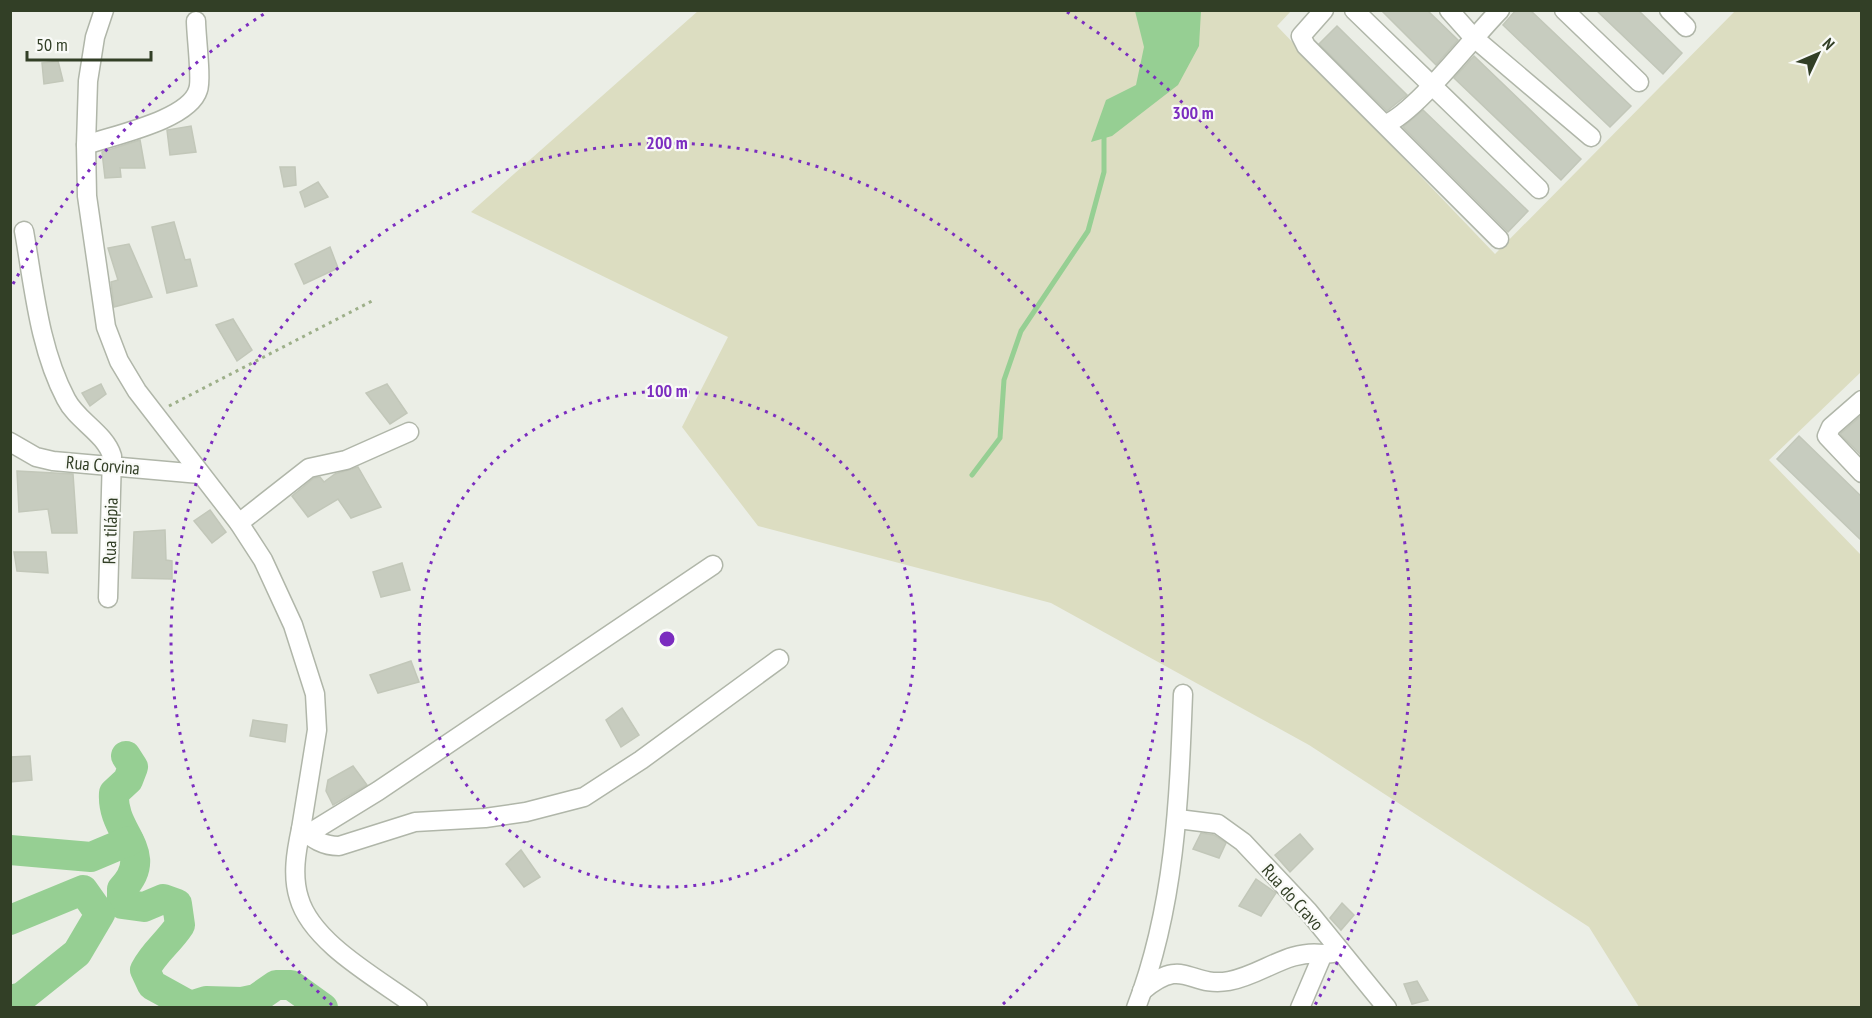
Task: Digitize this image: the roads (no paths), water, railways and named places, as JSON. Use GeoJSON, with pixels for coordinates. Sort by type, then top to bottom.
{"type":"FeatureCollection","features":[{"type":"Feature","properties":{"kind":"street"},"geometry":{"type":"LineString","coordinates":[[104,10],[95,37],[88,81],[86,145],[87,196],[106,327],[119,361],[154,414],[239,523],[263,560],[281,598],[315,694],[317,730],[314,761],[295,876],[299,899],[311,923],[328,941],[417,1008]]}},
{"type":"Feature","properties":{"kind":"street"},"geometry":{"type":"LineString","coordinates":[[1324,10],[1303,32],[1302,41],[1372,114],[1386,124],[1499,239]]}},
{"type":"Feature","properties":{"kind":"street"},"geometry":{"type":"LineString","coordinates":[[1354,10],[1539,189]]}},
{"type":"Feature","properties":{"kind":"street"},"geometry":{"type":"LineString","coordinates":[[1449,10],[1473,37],[1591,137]]}},
{"type":"Feature","properties":{"kind":"street"},"geometry":{"type":"LineString","coordinates":[[1386,124],[1400,116],[1431,86],[1473,37],[1500,10]]}},
{"type":"Feature","properties":{"kind":"street"},"geometry":{"type":"LineString","coordinates":[[1564,10],[1639,82]]}},
{"type":"Feature","properties":{"kind":"street"},"geometry":{"type":"LineString","coordinates":[[1669,10],[1686,27]]}},
{"type":"Feature","properties":{"kind":"street"},"geometry":{"type":"LineString","coordinates":[[86,145],[178,113],[192,102],[199,88],[196,21]]}},
{"type":"Feature","properties":{"kind":"street"},"geometry":{"type":"LineString","coordinates":[[24,231],[48,355],[56,379],[68,403],[110,449],[112,465]]}},
{"type":"Feature","properties":{"kind":"street"},"geometry":{"type":"LineString","coordinates":[[1862,400],[1831,427],[1827,436],[1862,473]]}},
{"type":"Feature","properties":{"kind":"street"},"geometry":{"type":"LineString","coordinates":[[239,523],[309,468],[346,460],[409,432]]}},
{"type":"Feature","properties":{"kind":"street","name":"Rua Corvina"},"geometry":{"type":"LineString","coordinates":[[10,442],[36,458],[200,474]]}},
{"type":"Feature","properties":{"kind":"street","name":"Rua tilápia"},"geometry":{"type":"LineString","coordinates":[[108,598],[112,465]]}},
{"type":"Feature","properties":{"kind":"street"},"geometry":{"type":"LineString","coordinates":[[304,832],[426,759],[713,565]]}},
{"type":"Feature","properties":{"kind":"street"},"geometry":{"type":"LineString","coordinates":[[304,832],[328,846],[339,846],[415,822],[495,817],[584,797],[602,787],[779,659]]}},
{"type":"Feature","properties":{"kind":"street"},"geometry":{"type":"LineString","coordinates":[[1139,999],[1164,914],[1178,819],[1184,694]]}},
{"type":"Feature","properties":{"kind":"street","name":"Rua do Cravo"},"geometry":{"type":"LineString","coordinates":[[1178,819],[1218,824],[1228,830],[1267,866],[1332,953],[1388,1008]]}},
{"type":"Feature","properties":{"kind":"street"},"geometry":{"type":"LineString","coordinates":[[1139,999],[1158,978],[1173,972],[1225,982],[1300,954],[1332,953]]}},
{"type":"Feature","properties":{"kind":"street"},"geometry":{"type":"LineString","coordinates":[[1300,1008],[1332,953]]}},
{"type":"Feature","properties":{"kind":"waterway"},"geometry":{"type":"LineString","coordinates":[[972,475],[1000,438],[1004,380],[1021,331],[1088,231],[1104,172],[1104,134]]}},
{"type":"Feature","properties":{"kind":"waterway"},"geometry":{"type":"LineString","coordinates":[[126,756],[133,767],[128,780],[114,793],[115,807],[134,853],[135,864],[132,876],[122,889],[122,904],[144,907],[163,899],[177,904],[180,925],[145,970],[152,985],[190,1006],[206,1001],[242,1002],[256,999],[276,985],[291,985],[323,1008]]}},
{"type":"Feature","properties":{"kind":"waterway"},"geometry":{"type":"LineString","coordinates":[[10,850],[91,857],[129,841]]}},
{"type":"Feature","properties":{"kind":"waterway"},"geometry":{"type":"LineString","coordinates":[[10,920],[83,890],[100,914],[77,953],[22,997],[10,1000]]}}]}
